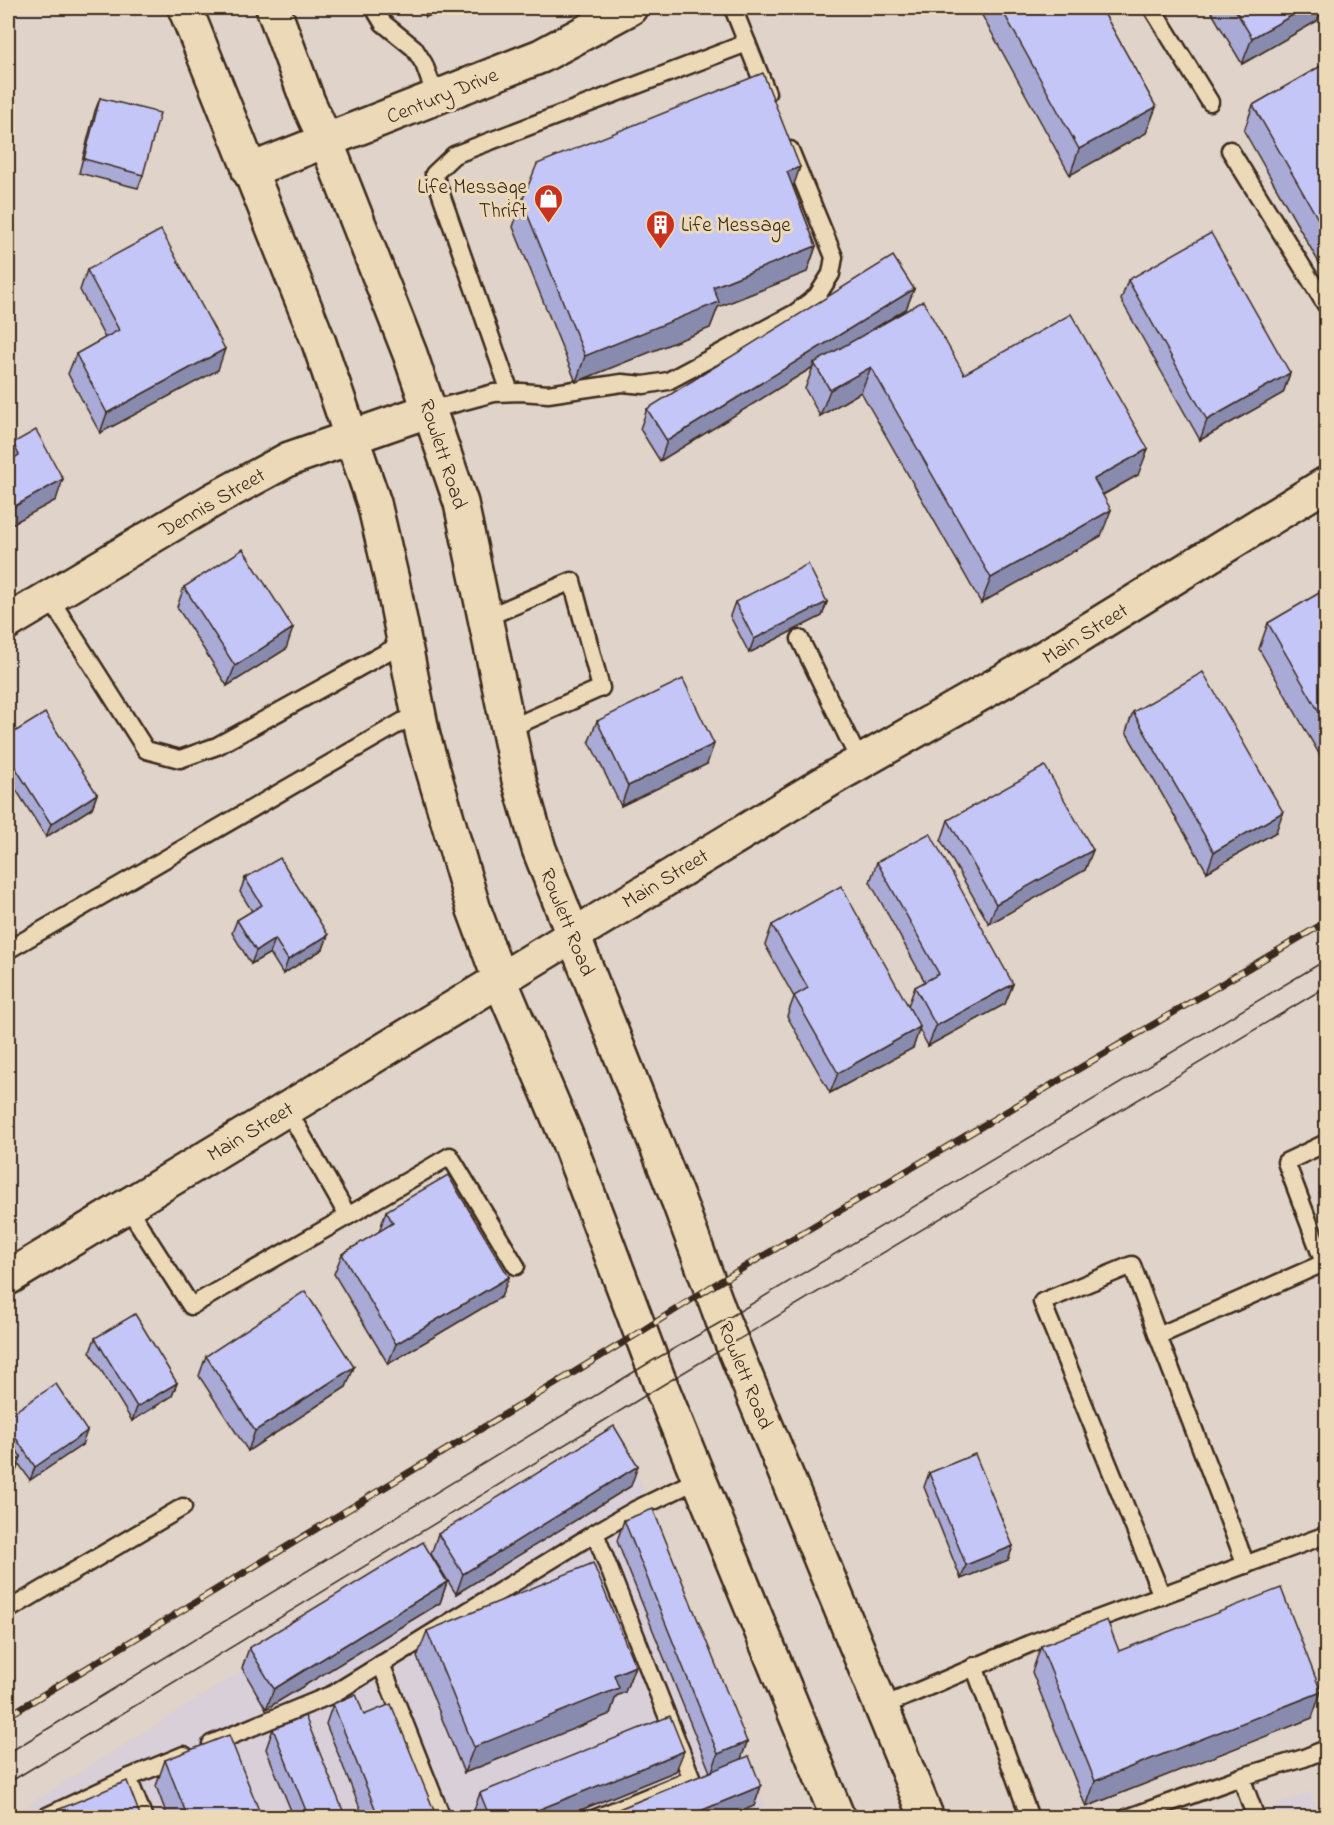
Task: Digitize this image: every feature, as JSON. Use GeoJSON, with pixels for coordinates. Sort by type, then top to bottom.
{"type":"FeatureCollection","features":[{"type":"Feature","properties":{"kind":"main road"},"geometry":{"type":"LineString","coordinates":[[185,8],[318,340],[374,503],[423,736],[458,860],[500,980],[567,1138],[661,1386],[838,1818]]}},
{"type":"Feature","properties":{"kind":"main road","name":"Rowlett Road"},"geometry":{"type":"LineString","coordinates":[[273,8],[308,102],[326,141],[410,354],[461,503],[519,780],[539,849],[679,1202],[723,1321],[927,1818]]}},
{"type":"Feature","properties":{"kind":"main road","name":"Century Drive"},"geometry":{"type":"LineString","coordinates":[[249,171],[541,56],[630,8]]}},
{"type":"Feature","properties":{"kind":"main road","name":"Dennis Street"},"geometry":{"type":"LineString","coordinates":[[8,622],[213,500],[289,459],[430,410]]}},
{"type":"Feature","properties":{"kind":"main road","name":"Main Street"},"geometry":{"type":"LineString","coordinates":[[8,1278],[860,762],[1040,660],[1326,484]]}},
{"type":"Feature","properties":{"kind":"lane"},"geometry":{"type":"LineString","coordinates":[[374,8],[382,23],[414,48],[424,64],[436,97]]}},
{"type":"Feature","properties":{"kind":"lane"},"geometry":{"type":"LineString","coordinates":[[733,8],[774,109]]}},
{"type":"Feature","properties":{"kind":"lane"},"geometry":{"type":"LineString","coordinates":[[1152,8],[1210,102]]}},
{"type":"Feature","properties":{"kind":"lane"},"geometry":{"type":"LineString","coordinates":[[510,392],[434,174],[454,155],[747,44]]}},
{"type":"Feature","properties":{"kind":"lane"},"geometry":{"type":"LineString","coordinates":[[430,410],[494,393],[548,394],[622,383],[644,385],[668,381],[795,313],[817,296],[831,274],[834,257],[783,131]]}},
{"type":"Feature","properties":{"kind":"lane"},"geometry":{"type":"LineString","coordinates":[[1230,150],[1326,305]]}},
{"type":"Feature","properties":{"kind":"lane"},"geometry":{"type":"LineString","coordinates":[[485,618],[572,581],[600,688],[508,729]]}},
{"type":"Feature","properties":{"kind":"lane"},"geometry":{"type":"LineString","coordinates":[[49,597],[146,750],[180,759],[217,746],[405,642]]}},
{"type":"Feature","properties":{"kind":"lane"},"geometry":{"type":"LineString","coordinates":[[800,639],[860,762]]}},
{"type":"Feature","properties":{"kind":"lane"},"geometry":{"type":"LineString","coordinates":[[8,950],[419,712]]}},
{"type":"Feature","properties":{"kind":"lane"},"geometry":{"type":"LineString","coordinates":[[287,1109],[348,1216]]}},
{"type":"Feature","properties":{"kind":"lane"},"geometry":{"type":"LineString","coordinates":[[1158,1336],[1325,1262],[1286,1162],[1326,1143]]}},
{"type":"Feature","properties":{"kind":"lane"},"geometry":{"type":"LineString","coordinates":[[127,1206],[191,1306],[450,1156],[516,1266]]}},
{"type":"Feature","properties":{"kind":"lane"},"geometry":{"type":"LineString","coordinates":[[1162,1596],[1042,1302],[1132,1265],[1246,1565]]}},
{"type":"Feature","properties":{"kind":"lane"},"geometry":{"type":"LineString","coordinates":[[43,1818],[129,1778],[333,1694],[595,1533],[635,1510],[699,1479]]}},
{"type":"Feature","properties":{"kind":"lane"},"geometry":{"type":"LineString","coordinates":[[8,1610],[183,1507]]}},
{"type":"Feature","properties":{"kind":"lane"},"geometry":{"type":"LineString","coordinates":[[595,1533],[692,1779],[596,1818]]}},
{"type":"Feature","properties":{"kind":"lane"},"geometry":{"type":"LineString","coordinates":[[881,1707],[1029,1644],[1326,1535]]}},
{"type":"Feature","properties":{"kind":"lane"},"geometry":{"type":"LineString","coordinates":[[381,1664],[442,1818]]}},
{"type":"Feature","properties":{"kind":"lane"},"geometry":{"type":"LineString","coordinates":[[974,1666],[1029,1817]]}},
{"type":"Feature","properties":{"kind":"lane"},"geometry":{"type":"LineString","coordinates":[[1127,1818],[1326,1749]]}},
{"type":"Feature","properties":{"kind":"lane"},"geometry":{"type":"LineString","coordinates":[[1241,1777],[1256,1818]]}},
{"type":"Feature","properties":{"kind":"lane"},"geometry":{"type":"LineString","coordinates":[[129,1778],[144,1818]]}},
{"type":"Feature","properties":{"kind":"shaded area"},"geometry":{"type":"Polygon","coordinates":[[[621,1432],[765,1806],[735,1818],[8,1818],[621,1432]]]}},
{"type":"Feature","properties":{"kind":"shaded area"},"geometry":{"type":"Polygon","coordinates":[[[1310,1792],[1320,1817],[1245,1818],[1310,1792]]]}},
{"type":"Feature","properties":{"kind":"building"},"geometry":{"type":"Polygon","coordinates":[[[1001,8],[1101,8],[1156,107],[1079,149],[1001,8]]]}},
{"type":"Feature","properties":{"kind":"building"},"geometry":{"type":"Polygon","coordinates":[[[1234,8],[1305,8],[1252,38],[1234,8]]]}},
{"type":"Feature","properties":{"kind":"building"},"geometry":{"type":"Polygon","coordinates":[[[1326,63],[1326,233],[1253,105],[1326,63]]]}},
{"type":"Feature","properties":{"kind":"building","name":"Life Message"},"geometry":{"type":"Polygon","coordinates":[[[763,73],[800,167],[787,172],[816,246],[713,287],[719,302],[585,356],[522,201],[537,164],[763,73]]]}},
{"type":"Feature","properties":{"kind":"building"},"geometry":{"type":"Polygon","coordinates":[[[100,98],[160,113],[143,175],[84,159],[100,98]]]}},
{"type":"Feature","properties":{"kind":"building"},"geometry":{"type":"Polygon","coordinates":[[[161,230],[225,349],[107,413],[76,354],[119,330],[87,270],[161,230]]]}},
{"type":"Feature","properties":{"kind":"building"},"geometry":{"type":"Polygon","coordinates":[[[1211,233],[1290,373],[1207,420],[1128,280],[1211,233]]]}},
{"type":"Feature","properties":{"kind":"building"},"geometry":{"type":"Polygon","coordinates":[[[893,256],[914,289],[667,441],[647,409],[893,256]]]}},
{"type":"Feature","properties":{"kind":"building"},"geometry":{"type":"Polygon","coordinates":[[[923,301],[964,374],[1071,314],[1148,449],[1094,479],[1111,510],[991,578],[871,367],[830,390],[814,363],[923,301]]]}},
{"type":"Feature","properties":{"kind":"building"},"geometry":{"type":"Polygon","coordinates":[[[36,430],[63,479],[8,510],[8,462],[19,455],[13,443],[36,430]]]}},
{"type":"Feature","properties":{"kind":"building"},"geometry":{"type":"Polygon","coordinates":[[[243,549],[293,628],[235,666],[184,587],[243,549]]]}},
{"type":"Feature","properties":{"kind":"building"},"geometry":{"type":"Polygon","coordinates":[[[808,564],[827,602],[754,639],[735,602],[808,564]]]}},
{"type":"Feature","properties":{"kind":"building"},"geometry":{"type":"Polygon","coordinates":[[[1326,589],[1326,724],[1268,623],[1326,589]]]}},
{"type":"Feature","properties":{"kind":"building"},"geometry":{"type":"Polygon","coordinates":[[[1203,672],[1283,812],[1214,852],[1133,712],[1203,672]]]}},
{"type":"Feature","properties":{"kind":"building"},"geometry":{"type":"Polygon","coordinates":[[[683,679],[714,744],[628,786],[597,721],[683,679]]]}},
{"type":"Feature","properties":{"kind":"building"},"geometry":{"type":"Polygon","coordinates":[[[45,713],[97,794],[51,824],[8,756],[8,736],[45,713]]]}},
{"type":"Feature","properties":{"kind":"building"},"geometry":{"type":"Polygon","coordinates":[[[1045,766],[1093,850],[996,904],[948,820],[1045,766]]]}},
{"type":"Feature","properties":{"kind":"building"},"geometry":{"type":"Polygon","coordinates":[[[930,833],[1013,984],[936,1026],[915,987],[939,974],[877,862],[930,833]]]}},
{"type":"Feature","properties":{"kind":"building"},"geometry":{"type":"Polygon","coordinates":[[[280,858],[328,935],[288,960],[275,939],[256,951],[237,920],[262,905],[245,878],[280,858]]]}},
{"type":"Feature","properties":{"kind":"building"},"geometry":{"type":"Polygon","coordinates":[[[841,886],[920,1027],[838,1073],[794,996],[808,988],[772,925],[841,886]]]}},
{"type":"Feature","properties":{"kind":"building"},"geometry":{"type":"Polygon","coordinates":[[[448,1175],[509,1277],[396,1344],[342,1254],[393,1223],[386,1211],[448,1175]]]}},
{"type":"Feature","properties":{"kind":"building"},"geometry":{"type":"Polygon","coordinates":[[[305,1291],[354,1367],[255,1431],[206,1356],[305,1291]]]}},
{"type":"Feature","properties":{"kind":"building"},"geometry":{"type":"Polygon","coordinates":[[[135,1314],[177,1383],[137,1407],[95,1338],[135,1314]]]}},
{"type":"Feature","properties":{"kind":"building"},"geometry":{"type":"Polygon","coordinates":[[[56,1384],[87,1431],[35,1467],[8,1426],[8,1416],[56,1384]]]}},
{"type":"Feature","properties":{"kind":"building"},"geometry":{"type":"Polygon","coordinates":[[[614,1426],[638,1466],[463,1574],[438,1534],[614,1426]]]}},
{"type":"Feature","properties":{"kind":"building"},"geometry":{"type":"Polygon","coordinates":[[[8,1436],[21,1457],[8,1466],[8,1436]]]}},
{"type":"Feature","properties":{"kind":"building"},"geometry":{"type":"Polygon","coordinates":[[[975,1454],[1013,1546],[966,1565],[929,1473],[975,1454]]]}},
{"type":"Feature","properties":{"kind":"building"},"geometry":{"type":"Polygon","coordinates":[[[653,1509],[747,1742],[718,1754],[624,1520],[653,1509]]]}},
{"type":"Feature","properties":{"kind":"building"},"geometry":{"type":"Polygon","coordinates":[[[423,1542],[447,1582],[274,1689],[249,1648],[423,1542]]]}},
{"type":"Feature","properties":{"kind":"building"},"geometry":{"type":"Polygon","coordinates":[[[593,1563],[635,1666],[614,1675],[619,1688],[474,1747],[427,1631],[593,1563]]]}},
{"type":"Feature","properties":{"kind":"building"},"geometry":{"type":"Polygon","coordinates":[[[1281,1588],[1321,1692],[1095,1781],[1041,1646],[1107,1620],[1119,1651],[1281,1588]]]}},
{"type":"Feature","properties":{"kind":"building"},"geometry":{"type":"Polygon","coordinates":[[[356,1694],[364,1715],[391,1704],[437,1818],[379,1818],[333,1704],[356,1694]]]}},
{"type":"Feature","properties":{"kind":"building"},"geometry":{"type":"Polygon","coordinates":[[[305,1716],[346,1818],[309,1818],[273,1729],[305,1716]]]}},
{"type":"Feature","properties":{"kind":"building"},"geometry":{"type":"Polygon","coordinates":[[[670,1716],[684,1751],[518,1818],[490,1818],[480,1793],[670,1716]]]}},
{"type":"Feature","properties":{"kind":"building"},"geometry":{"type":"Polygon","coordinates":[[[229,1735],[262,1818],[188,1818],[165,1760],[229,1735]]]}},
{"type":"Feature","properties":{"kind":"building"},"geometry":{"type":"Polygon","coordinates":[[[749,1756],[761,1786],[683,1818],[597,1818],[749,1756]]]}},
{"type":"Feature","properties":{"kind":"building"},"geometry":{"type":"Polygon","coordinates":[[[127,1781],[141,1818],[38,1818],[127,1781]]]}},
{"type":"Feature","properties":{"kind":"tram line"},"geometry":{"type":"LineString","coordinates":[[8,1753],[652,1361],[723,1321],[1326,960]]}},
{"type":"Feature","properties":{"kind":"tram line"},"geometry":{"type":"LineString","coordinates":[[8,1783],[661,1386],[1326,987]]}},
{"type":"Feature","properties":{"kind":"railway"},"geometry":{"type":"LineString","coordinates":[[8,1716],[711,1287],[1326,922]]}},
{"type":"Feature","properties":{"kind":"place","name":"Life Message Thrift"},"geometry":{"type":"Point","coordinates":[548,224]}},
{"type":"Feature","properties":{"kind":"place","name":"Life Message"},"geometry":{"type":"Point","coordinates":[660,250]}}]}
